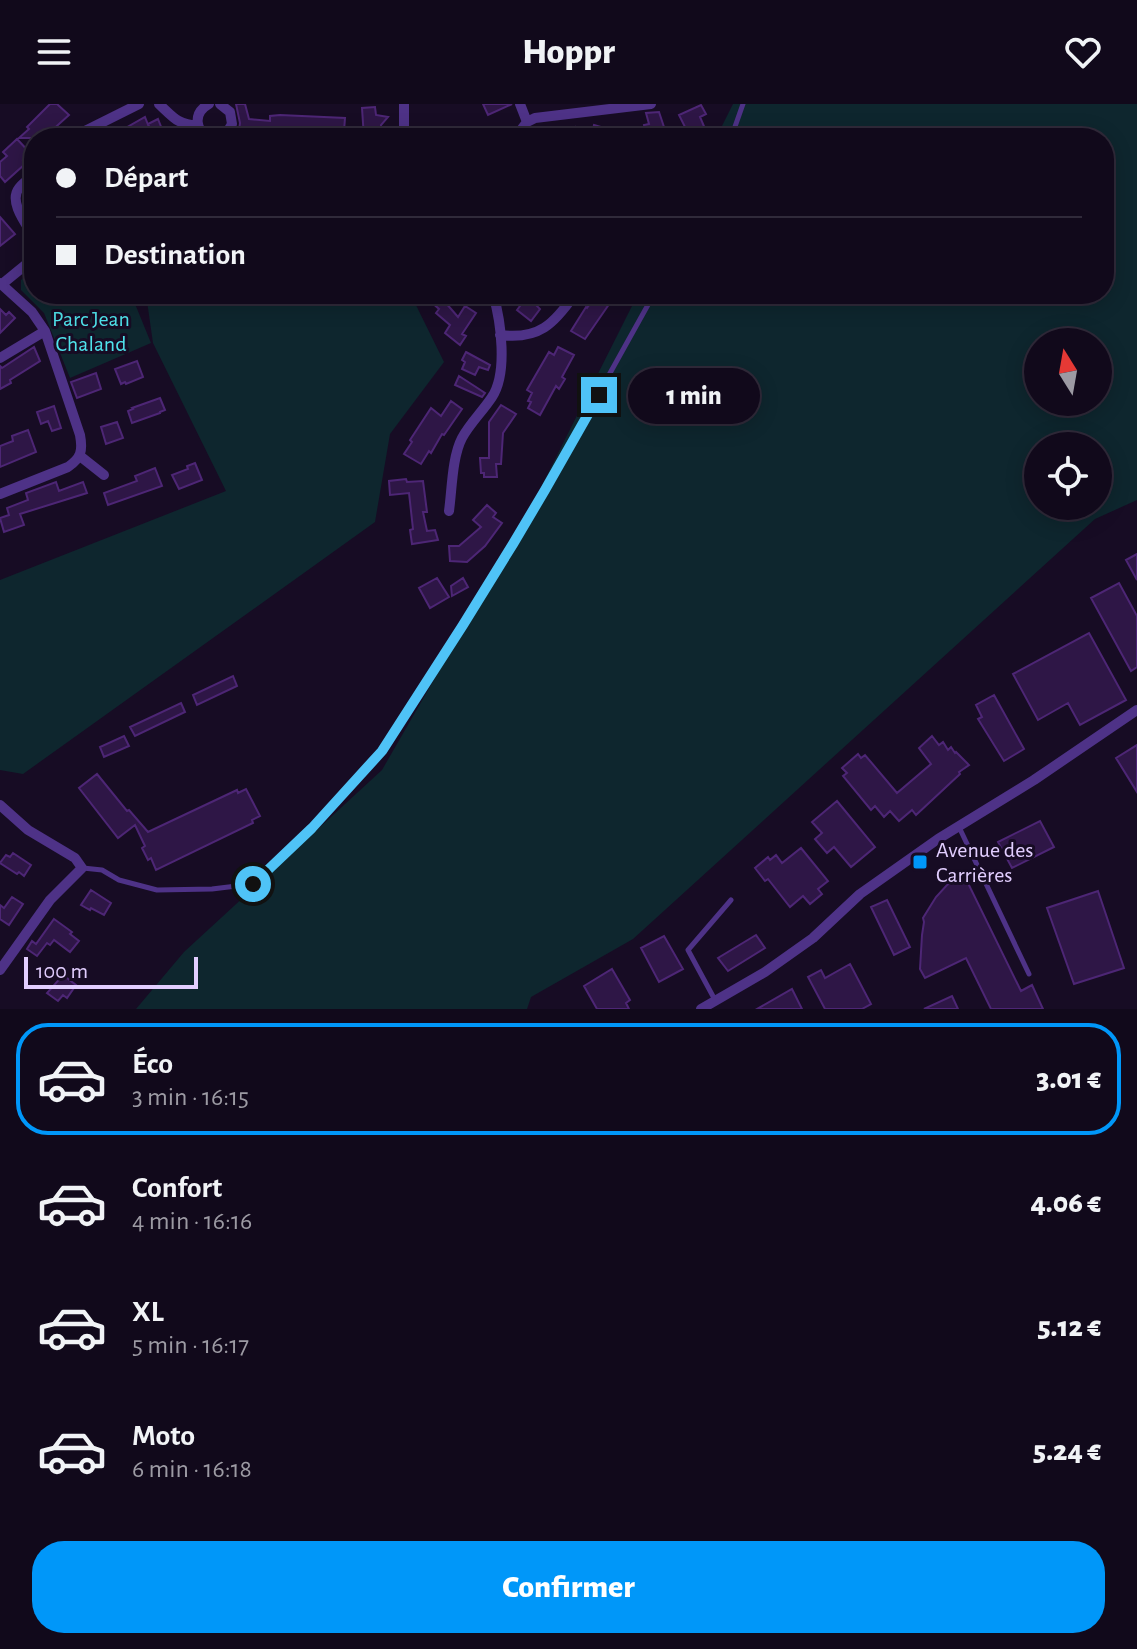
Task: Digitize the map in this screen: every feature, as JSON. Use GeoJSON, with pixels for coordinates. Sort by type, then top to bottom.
{"type":"FeatureCollection","features":[{"type":"Feature","properties":{"kind":"street"},"geometry":{"type":"LineString","coordinates":[[92,128],[139,104]]}},
{"type":"Feature","properties":{"kind":"street"},"geometry":{"type":"LineString","coordinates":[[159,104],[176,121],[198,126],[198,115],[209,104]]}},
{"type":"Feature","properties":{"kind":"street"},"geometry":{"type":"LineString","coordinates":[[220,104],[227,108],[232,118],[230,128]]}},
{"type":"Feature","properties":{"kind":"street"},"geometry":{"type":"LineString","coordinates":[[404,104],[404,128]]}},
{"type":"Feature","properties":{"kind":"street"},"geometry":{"type":"LineString","coordinates":[[520,104],[527,122]]}},
{"type":"Feature","properties":{"kind":"street"},"geometry":{"type":"LineString","coordinates":[[522,128],[535,118],[651,104]]}},
{"type":"Feature","properties":{"kind":"street"},"geometry":{"type":"LineString","coordinates":[[24,184],[15,196],[24,218]]}},
{"type":"Feature","properties":{"kind":"street"},"geometry":{"type":"LineString","coordinates":[[0,494],[68,467],[80,456],[82,445],[45,331],[32,312],[1,284],[24,266]]}},
{"type":"Feature","properties":{"kind":"street"},"geometry":{"type":"LineString","coordinates":[[449,511],[461,439],[499,384],[502,369],[495,304]]}},
{"type":"Feature","properties":{"kind":"street"},"geometry":{"type":"LineString","coordinates":[[500,335],[510,337],[540,332],[553,323],[567,304]]}},
{"type":"Feature","properties":{"kind":"street"},"geometry":{"type":"LineString","coordinates":[[0,358],[45,331]]}},
{"type":"Feature","properties":{"kind":"street"},"geometry":{"type":"LineString","coordinates":[[80,456],[104,475]]}},
{"type":"Feature","properties":{"kind":"street"},"geometry":{"type":"LineString","coordinates":[[701,1009],[765,972],[813,938],[860,894],[938,839],[1034,780],[1137,710]]}},
{"type":"Feature","properties":{"kind":"street"},"geometry":{"type":"LineString","coordinates":[[0,805],[28,830],[75,858],[82,868],[50,900],[0,970]]}},
{"type":"Feature","properties":{"kind":"lane"},"geometry":{"type":"LineString","coordinates":[[735,128],[743,104]]}},
{"type":"Feature","properties":{"kind":"lane"},"geometry":{"type":"LineString","coordinates":[[82,868],[102,870],[119,880],[157,890],[212,889],[253,884],[312,828],[382,751],[463,625],[545,490],[648,304]]}},
{"type":"Feature","properties":{"kind":"lane"},"geometry":{"type":"LineString","coordinates":[[958,826],[1029,974]]}},
{"type":"Feature","properties":{"kind":"lane"},"geometry":{"type":"LineString","coordinates":[[716,1001],[688,950],[731,900]]}},
{"type":"Feature","properties":{"kind":"green space"},"geometry":{"type":"Polygon","coordinates":[[[733,104],[1137,104],[1137,500],[1112,511],[1112,432],[1024,432],[1024,520],[1094,520],[633,939],[531,997],[527,1009],[136,1009],[184,952],[382,770],[516,537],[633,304],[1114,304],[1114,128],[721,128],[733,104]]]}},
{"type":"Feature","properties":{"kind":"green space","name":"Parc Jean Chaland"},"geometry":{"type":"Polygon","coordinates":[[[35,304],[135,304],[151,343],[70,378],[44,313],[35,304]]]}},
{"type":"Feature","properties":{"kind":"green space"},"geometry":{"type":"Polygon","coordinates":[[[147,304],[415,304],[444,362],[390,434],[375,522],[23,774],[0,770],[0,580],[226,491],[153,343],[147,304]]]}},
{"type":"Feature","properties":{"kind":"building"},"geometry":{"type":"Polygon","coordinates":[[[50,104],[57,104],[69,115],[55,128],[27,127],[50,104]]]}},
{"type":"Feature","properties":{"kind":"building"},"geometry":{"type":"Polygon","coordinates":[[[236,104],[245,104],[249,119],[270,121],[270,116],[280,115],[345,118],[344,128],[239,128],[236,104]]]}},
{"type":"Feature","properties":{"kind":"building"},"geometry":{"type":"Polygon","coordinates":[[[483,104],[512,104],[488,115],[483,104]]]}},
{"type":"Feature","properties":{"kind":"building"},"geometry":{"type":"Polygon","coordinates":[[[701,105],[706,114],[700,117],[705,128],[686,128],[679,115],[701,105]]]}},
{"type":"Feature","properties":{"kind":"building"},"geometry":{"type":"Polygon","coordinates":[[[375,107],[376,115],[388,117],[381,128],[363,128],[362,108],[375,107]]]}},
{"type":"Feature","properties":{"kind":"building"},"geometry":{"type":"Polygon","coordinates":[[[659,112],[664,127],[645,128],[644,125],[649,124],[646,113],[659,112]]]}},
{"type":"Feature","properties":{"kind":"building"},"geometry":{"type":"Polygon","coordinates":[[[145,117],[149,128],[126,128],[145,117]]]}},
{"type":"Feature","properties":{"kind":"building"},"geometry":{"type":"Polygon","coordinates":[[[158,119],[162,128],[150,128],[148,124],[158,119]]]}},
{"type":"Feature","properties":{"kind":"building"},"geometry":{"type":"Polygon","coordinates":[[[17,139],[24,146],[24,165],[5,182],[0,176],[0,162],[7,156],[3,152],[17,139]]]}},
{"type":"Feature","properties":{"kind":"building"},"geometry":{"type":"Polygon","coordinates":[[[0,217],[15,234],[0,246],[0,217]]]}},
{"type":"Feature","properties":{"kind":"building"},"geometry":{"type":"Polygon","coordinates":[[[433,304],[447,304],[458,317],[465,306],[476,313],[462,334],[466,336],[460,345],[445,333],[450,325],[436,313],[439,309],[433,304]]]}},
{"type":"Feature","properties":{"kind":"building"},"geometry":{"type":"Polygon","coordinates":[[[517,304],[535,304],[540,309],[531,321],[517,310],[520,306],[517,304]]]}},
{"type":"Feature","properties":{"kind":"building"},"geometry":{"type":"Polygon","coordinates":[[[590,304],[609,304],[585,339],[571,331],[590,304]]]}},
{"type":"Feature","properties":{"kind":"building"},"geometry":{"type":"Polygon","coordinates":[[[0,309],[15,318],[0,333],[0,309]]]}},
{"type":"Feature","properties":{"kind":"building"},"geometry":{"type":"Polygon","coordinates":[[[34,347],[40,361],[0,389],[0,366],[2,368],[34,347]]]}},
{"type":"Feature","properties":{"kind":"building"},"geometry":{"type":"Polygon","coordinates":[[[558,347],[574,355],[562,377],[565,379],[559,389],[556,386],[540,415],[528,408],[532,393],[527,390],[549,352],[554,355],[558,347]]]}},
{"type":"Feature","properties":{"kind":"building"},"geometry":{"type":"Polygon","coordinates":[[[466,352],[490,365],[488,370],[479,367],[475,375],[462,369],[466,352]]]}},
{"type":"Feature","properties":{"kind":"building"},"geometry":{"type":"Polygon","coordinates":[[[137,361],[143,377],[121,384],[115,369],[137,361]]]}},
{"type":"Feature","properties":{"kind":"building"},"geometry":{"type":"Polygon","coordinates":[[[96,373],[101,389],[77,398],[71,382],[96,373]]]}},
{"type":"Feature","properties":{"kind":"building"},"geometry":{"type":"Polygon","coordinates":[[[459,376],[485,393],[482,397],[455,385],[459,376]]]}},
{"type":"Feature","properties":{"kind":"building"},"geometry":{"type":"Polygon","coordinates":[[[160,398],[165,410],[132,423],[128,411],[160,398]]]}},
{"type":"Feature","properties":{"kind":"building"},"geometry":{"type":"Polygon","coordinates":[[[451,401],[462,409],[431,453],[429,451],[421,464],[404,454],[431,408],[441,416],[451,401]]]}},
{"type":"Feature","properties":{"kind":"building"},"geometry":{"type":"Polygon","coordinates":[[[501,405],[516,414],[503,433],[501,464],[496,464],[497,477],[484,477],[480,458],[489,458],[489,422],[501,405]]]}},
{"type":"Feature","properties":{"kind":"building"},"geometry":{"type":"Polygon","coordinates":[[[54,406],[61,428],[52,431],[48,421],[41,424],[37,412],[54,406]]]}},
{"type":"Feature","properties":{"kind":"building"},"geometry":{"type":"Polygon","coordinates":[[[117,422],[123,438],[106,444],[101,427],[117,422]]]}},
{"type":"Feature","properties":{"kind":"building"},"geometry":{"type":"Polygon","coordinates":[[[28,430],[36,452],[0,467],[0,446],[13,441],[12,436],[28,430]]]}},
{"type":"Feature","properties":{"kind":"building"},"geometry":{"type":"Polygon","coordinates":[[[195,463],[202,480],[179,489],[172,475],[195,463]]]}},
{"type":"Feature","properties":{"kind":"building"},"geometry":{"type":"Polygon","coordinates":[[[155,468],[162,486],[108,505],[104,493],[137,481],[135,476],[155,468]]]}},
{"type":"Feature","properties":{"kind":"building"},"geometry":{"type":"Polygon","coordinates":[[[406,479],[407,482],[423,481],[427,512],[423,512],[427,531],[435,530],[438,540],[412,544],[409,493],[390,495],[389,481],[406,479]]]}},
{"type":"Feature","properties":{"kind":"building"},"geometry":{"type":"Polygon","coordinates":[[[56,482],[59,491],[83,482],[87,493],[20,514],[24,525],[4,532],[0,518],[9,515],[7,508],[28,500],[26,493],[56,482]]]}},
{"type":"Feature","properties":{"kind":"building"},"geometry":{"type":"Polygon","coordinates":[[[487,505],[496,513],[493,517],[502,523],[485,546],[467,562],[450,561],[449,546],[459,546],[481,527],[473,520],[487,505]]]}},
{"type":"Feature","properties":{"kind":"building"},"geometry":{"type":"Polygon","coordinates":[[[1137,554],[1137,580],[1126,560],[1137,554]]]}},
{"type":"Feature","properties":{"kind":"building"},"geometry":{"type":"Polygon","coordinates":[[[437,578],[449,597],[430,608],[419,588],[437,578]]]}},
{"type":"Feature","properties":{"kind":"building"},"geometry":{"type":"Polygon","coordinates":[[[463,578],[468,587],[452,596],[451,586],[463,578]]]}},
{"type":"Feature","properties":{"kind":"building"},"geometry":{"type":"Polygon","coordinates":[[[1119,583],[1137,616],[1137,667],[1131,671],[1091,598],[1119,583]]]}},
{"type":"Feature","properties":{"kind":"building"},"geometry":{"type":"Polygon","coordinates":[[[1089,633],[1126,700],[1080,725],[1068,703],[1038,720],[1013,674],[1089,633]]]}},
{"type":"Feature","properties":{"kind":"building"},"geometry":{"type":"Polygon","coordinates":[[[233,676],[237,686],[197,705],[193,695],[233,676]]]}},
{"type":"Feature","properties":{"kind":"building"},"geometry":{"type":"Polygon","coordinates":[[[994,695],[1024,749],[1004,761],[978,719],[982,717],[976,705],[994,695]]]}},
{"type":"Feature","properties":{"kind":"building"},"geometry":{"type":"Polygon","coordinates":[[[181,703],[185,712],[135,736],[130,727],[181,703]]]}},
{"type":"Feature","properties":{"kind":"building"},"geometry":{"type":"Polygon","coordinates":[[[124,736],[129,746],[104,757],[100,747],[124,736]]]}},
{"type":"Feature","properties":{"kind":"building"},"geometry":{"type":"Polygon","coordinates":[[[932,736],[939,745],[943,742],[948,750],[951,747],[969,765],[916,815],[912,810],[899,821],[890,811],[884,817],[875,806],[871,810],[843,776],[847,773],[842,768],[858,754],[861,758],[865,755],[897,793],[931,764],[919,748],[932,736]]]}},
{"type":"Feature","properties":{"kind":"building"},"geometry":{"type":"Polygon","coordinates":[[[1137,745],[1137,792],[1116,758],[1137,745]]]}},
{"type":"Feature","properties":{"kind":"building"},"geometry":{"type":"Polygon","coordinates":[[[97,774],[148,832],[237,790],[238,793],[246,789],[260,816],[252,820],[253,823],[156,870],[142,848],[145,846],[135,825],[118,838],[79,788],[97,774]]]}},
{"type":"Feature","properties":{"kind":"building"},"geometry":{"type":"Polygon","coordinates":[[[837,801],[875,847],[851,867],[834,847],[827,853],[815,839],[822,833],[812,822],[837,801]]]}},
{"type":"Feature","properties":{"kind":"building"},"geometry":{"type":"Polygon","coordinates":[[[1040,821],[1054,847],[1012,868],[998,842],[1040,821]]]}},
{"type":"Feature","properties":{"kind":"building"},"geometry":{"type":"Polygon","coordinates":[[[801,848],[828,881],[818,889],[822,894],[810,904],[803,896],[790,907],[755,868],[768,857],[770,860],[776,855],[782,863],[801,848]]]}},
{"type":"Feature","properties":{"kind":"building"},"geometry":{"type":"Polygon","coordinates":[[[13,853],[31,865],[24,876],[0,863],[6,855],[10,857],[13,853]]]}},
{"type":"Feature","properties":{"kind":"building"},"geometry":{"type":"Polygon","coordinates":[[[964,875],[1021,991],[1032,985],[1043,1009],[991,1009],[966,958],[925,978],[920,969],[923,918],[947,885],[964,875]]]}},
{"type":"Feature","properties":{"kind":"building"},"geometry":{"type":"Polygon","coordinates":[[[91,890],[111,903],[104,915],[81,905],[91,890]]]}},
{"type":"Feature","properties":{"kind":"building"},"geometry":{"type":"Polygon","coordinates":[[[1098,891],[1124,968],[1074,984],[1047,908],[1098,891]]]}},
{"type":"Feature","properties":{"kind":"building"},"geometry":{"type":"Polygon","coordinates":[[[12,897],[23,904],[9,925],[0,919],[0,905],[4,908],[12,897]]]}},
{"type":"Feature","properties":{"kind":"building"},"geometry":{"type":"Polygon","coordinates":[[[887,900],[910,947],[894,955],[871,907],[887,900]]]}},
{"type":"Feature","properties":{"kind":"building"},"geometry":{"type":"Polygon","coordinates":[[[54,919],[79,941],[70,952],[54,940],[50,945],[47,943],[37,956],[27,949],[32,941],[36,944],[54,919]]]}},
{"type":"Feature","properties":{"kind":"building"},"geometry":{"type":"Polygon","coordinates":[[[756,935],[765,948],[728,971],[718,958],[756,935]]]}},
{"type":"Feature","properties":{"kind":"building"},"geometry":{"type":"Polygon","coordinates":[[[664,936],[683,969],[659,982],[641,948],[664,936]]]}},
{"type":"Feature","properties":{"kind":"building"},"geometry":{"type":"Polygon","coordinates":[[[850,964],[871,1004],[862,1009],[825,1009],[808,977],[821,970],[825,978],[850,964]]]}},
{"type":"Feature","properties":{"kind":"building"},"geometry":{"type":"Polygon","coordinates":[[[612,969],[630,1000],[626,1003],[629,1009],[597,1009],[584,986],[612,969]]]}},
{"type":"Feature","properties":{"kind":"building"},"geometry":{"type":"Polygon","coordinates":[[[63,975],[76,985],[67,998],[63,995],[58,1001],[47,993],[63,975]]]}},
{"type":"Feature","properties":{"kind":"building"},"geometry":{"type":"Polygon","coordinates":[[[792,989],[802,1009],[757,1009],[792,989]]]}},
{"type":"Feature","properties":{"kind":"building"},"geometry":{"type":"Polygon","coordinates":[[[952,996],[958,1009],[924,1009],[952,996]]]}},
{"type":"Feature","properties":{"kind":"place","name":"Avenue des Carrières"},"geometry":{"type":"Point","coordinates":[920,862]}},
{"type":"Feature","properties":{"kind":"route"},"geometry":{"type":"LineString","coordinates":[[253,884],[312,828],[382,751],[513,544],[599,395]]}}]}
